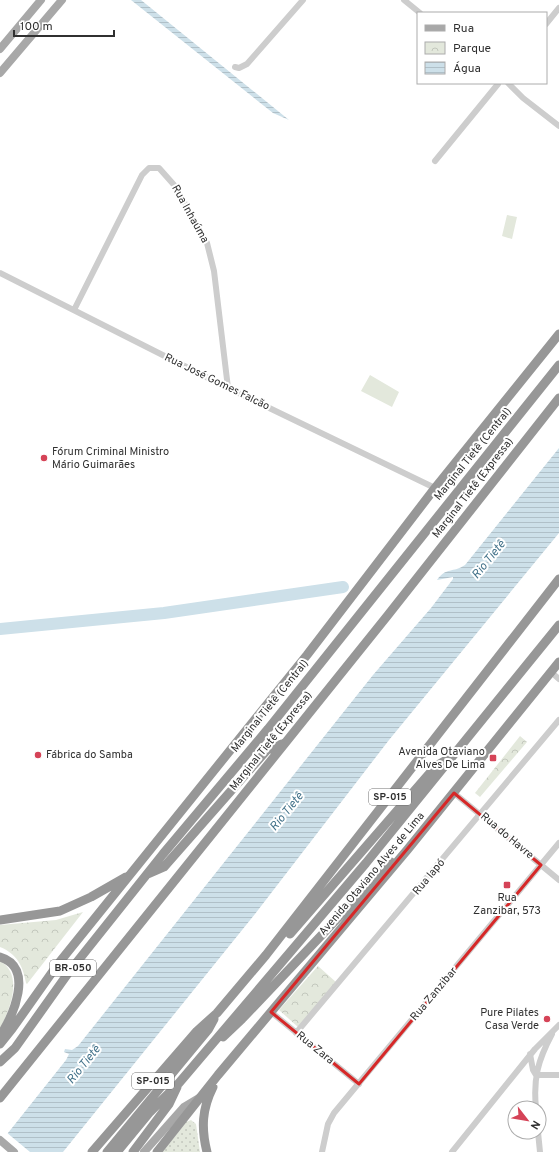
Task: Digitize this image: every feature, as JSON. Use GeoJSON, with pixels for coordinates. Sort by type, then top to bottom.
{"type":"FeatureCollection","features":[{"type":"Feature","properties":{"kind":"highway"},"geometry":{"type":"LineString","coordinates":[[0,1044],[58,964],[307,655],[435,488],[559,334]]}},
{"type":"Feature","properties":{"kind":"highway","name":"Marginal Tietê (Central)"},"geometry":{"type":"LineString","coordinates":[[0,1062],[15,1048],[69,972],[146,875],[277,717],[559,366]]}},
{"type":"Feature","properties":{"kind":"highway","name":"Marginal Tietê (Expressa)"},"geometry":{"type":"LineString","coordinates":[[0,1098],[388,615],[559,398]]}},
{"type":"Feature","properties":{"kind":"highway","name":"SP-015"},"geometry":{"type":"LineString","coordinates":[[92,1152],[197,1031],[217,1012],[266,955],[559,579]]}},
{"type":"Feature","properties":{"kind":"highway"},"geometry":{"type":"LineString","coordinates":[[117,1152],[150,1112],[179,1083],[366,863],[456,754],[559,625]]}},
{"type":"Feature","properties":{"kind":"highway","name":"Avenida Otaviano Alves de Lima"},"geometry":{"type":"LineString","coordinates":[[157,1152],[218,1075],[408,849],[559,662]]}},
{"type":"Feature","properties":{"kind":"highway"},"geometry":{"type":"LineString","coordinates":[[146,875],[164,867],[267,750],[284,744]]}},
{"type":"Feature","properties":{"kind":"highway"},"geometry":{"type":"LineString","coordinates":[[266,955],[289,935],[436,766],[456,754]]}},
{"type":"Feature","properties":{"kind":"highway"},"geometry":{"type":"LineString","coordinates":[[214,1041],[232,1030],[381,872],[408,849]]}},
{"type":"Feature","properties":{"kind":"highway"},"geometry":{"type":"LineString","coordinates":[[0,920],[60,911],[91,897],[132,874]]}},
{"type":"Feature","properties":{"kind":"highway"},"geometry":{"type":"LineString","coordinates":[[0,1036],[14,1012],[19,991],[16,970],[2,957]]}},
{"type":"Feature","properties":{"kind":"highway","name":"SP-015"},"geometry":{"type":"LineString","coordinates":[[107,1152],[208,1030],[217,1012]]}},
{"type":"Feature","properties":{"kind":"highway"},"geometry":{"type":"LineString","coordinates":[[207,1152],[203,1130],[203,1111],[218,1075]]}},
{"type":"Feature","properties":{"kind":"highway"},"geometry":{"type":"LineString","coordinates":[[133,1152],[169,1104],[179,1083]]}},
{"type":"Feature","properties":{"kind":"main road"},"geometry":{"type":"LineString","coordinates":[[0,49],[41,0]]}},
{"type":"Feature","properties":{"kind":"main road"},"geometry":{"type":"LineString","coordinates":[[0,73],[62,0]]}},
{"type":"Feature","properties":{"kind":"main road"},"geometry":{"type":"LineString","coordinates":[[144,1152],[184,1107],[200,1097]]}},
{"type":"Feature","properties":{"kind":"main road"},"geometry":{"type":"LineString","coordinates":[[0,1140],[14,1152]]}},
{"type":"Feature","properties":{"kind":"street"},"geometry":{"type":"LineString","coordinates":[[235,67],[240,68],[247,64],[303,0]]}},
{"type":"Feature","properties":{"kind":"street"},"geometry":{"type":"LineString","coordinates":[[404,0],[419,12]]}},
{"type":"Feature","properties":{"kind":"street"},"geometry":{"type":"LineString","coordinates":[[547,23],[559,8]]}},
{"type":"Feature","properties":{"kind":"street"},"geometry":{"type":"LineString","coordinates":[[435,161],[499,84]]}},
{"type":"Feature","properties":{"kind":"street"},"geometry":{"type":"LineString","coordinates":[[509,84],[523,98],[559,126]]}},
{"type":"Feature","properties":{"kind":"street","name":"Rua Inhaúma"},"geometry":{"type":"LineString","coordinates":[[74,310],[142,175],[149,168],[159,168],[175,186],[207,243],[215,283],[228,388]]}},
{"type":"Feature","properties":{"kind":"street","name":"Rua José Gomes Falcão"},"geometry":{"type":"LineString","coordinates":[[0,273],[228,388],[435,488]]}},
{"type":"Feature","properties":{"kind":"street"},"geometry":{"type":"LineString","coordinates":[[551,672],[559,679]]}},
{"type":"Feature","properties":{"kind":"street","name":"Rua Iapó"},"geometry":{"type":"LineString","coordinates":[[296,1033],[481,815],[559,720]]}},
{"type":"Feature","properties":{"kind":"street","name":"Rua do Havre"},"geometry":{"type":"LineString","coordinates":[[454,792],[559,880]]}},
{"type":"Feature","properties":{"kind":"street","name":"Rua Zanzibar"},"geometry":{"type":"LineString","coordinates":[[322,1152],[331,1119],[559,843]]}},
{"type":"Feature","properties":{"kind":"street","name":"Rua Zara"},"geometry":{"type":"LineString","coordinates":[[271,1012],[359,1084]]}},
{"type":"Feature","properties":{"kind":"street"},"geometry":{"type":"LineString","coordinates":[[535,1100],[534,1087],[541,1056],[552,1033],[559,1024]]}},
{"type":"Feature","properties":{"kind":"street"},"geometry":{"type":"LineString","coordinates":[[452,1152],[530,1054],[544,1038],[552,1033]]}},
{"type":"Feature","properties":{"kind":"street"},"geometry":{"type":"LineString","coordinates":[[530,1054],[533,1070],[536,1075]]}},
{"type":"Feature","properties":{"kind":"street"},"geometry":{"type":"LineString","coordinates":[[536,1075],[559,1075]]}},
{"type":"Feature","properties":{"kind":"street"},"geometry":{"type":"LineString","coordinates":[[539,1140],[540,1152]]}},
{"type":"Feature","properties":{"kind":"highlighted area"},"geometry":{"type":"Polygon","coordinates":[[[454,793],[541,865],[359,1084],[271,1012],[454,793]]]}},
{"type":"Feature","properties":{"kind":"green space"},"geometry":{"type":"Polygon","coordinates":[[[507,215],[517,217],[512,239],[502,236],[507,215]]]}},
{"type":"Feature","properties":{"kind":"green space"},"geometry":{"type":"Polygon","coordinates":[[[370,375],[399,392],[392,407],[361,391],[370,375]]]}},
{"type":"Feature","properties":{"kind":"green space"},"geometry":{"type":"Polygon","coordinates":[[[520,736],[527,742],[480,797],[475,793],[520,736]]]}},
{"type":"Feature","properties":{"kind":"green space"},"geometry":{"type":"Polygon","coordinates":[[[83,912],[27,984],[18,961],[11,953],[0,947],[0,925],[56,920],[83,912]]]}},
{"type":"Feature","properties":{"kind":"green space"},"geometry":{"type":"Polygon","coordinates":[[[0,961],[12,974],[13,993],[8,1012],[0,1028],[0,961]]]}},
{"type":"Feature","properties":{"kind":"green space"},"geometry":{"type":"Polygon","coordinates":[[[318,966],[337,983],[298,1027],[279,1010],[318,966]]]}},
{"type":"Feature","properties":{"kind":"green space"},"geometry":{"type":"Polygon","coordinates":[[[191,1120],[196,1124],[200,1152],[162,1152],[186,1122],[191,1120]]]}},
{"type":"Feature","properties":{"kind":"water"},"geometry":{"type":"Polygon","coordinates":[[[131,0],[141,0],[289,120],[273,113],[131,0]]]}},
{"type":"Feature","properties":{"kind":"water","name":"Rio Tietê"},"geometry":{"type":"Polygon","coordinates":[[[559,448],[559,533],[389,740],[255,914],[63,1152],[0,1152],[0,1143],[66,1060],[69,1054],[64,1052],[65,1049],[72,1050],[78,1046],[373,675],[431,608],[453,579],[453,577],[437,580],[440,576],[443,573],[465,565],[559,448]]]}},
{"type":"Feature","properties":{"kind":"pier"},"geometry":{"type":"Polygon","coordinates":[[[6,1132],[30,1152],[0,1152],[0,1139],[6,1132]]]}},
{"type":"Feature","properties":{"kind":"waterway"},"geometry":{"type":"LineString","coordinates":[[0,629],[164,613],[343,587]]}},
{"type":"Feature","properties":{"kind":"place","name":"Fórum Criminal Ministro Mário Guimarães"},"geometry":{"type":"Point","coordinates":[44,458]}},
{"type":"Feature","properties":{"kind":"place","name":"Fábrica do Samba"},"geometry":{"type":"Point","coordinates":[38,755]}},
{"type":"Feature","properties":{"kind":"place","name":"Avenida Otaviano Alves De Lima"},"geometry":{"type":"Point","coordinates":[493,758]}},
{"type":"Feature","properties":{"kind":"place","name":"Rua Zanzibar, 573"},"geometry":{"type":"Point","coordinates":[507,885]}},
{"type":"Feature","properties":{"kind":"place","name":"Pure Pilates Casa Verde"},"geometry":{"type":"Point","coordinates":[547,1019]}}]}
